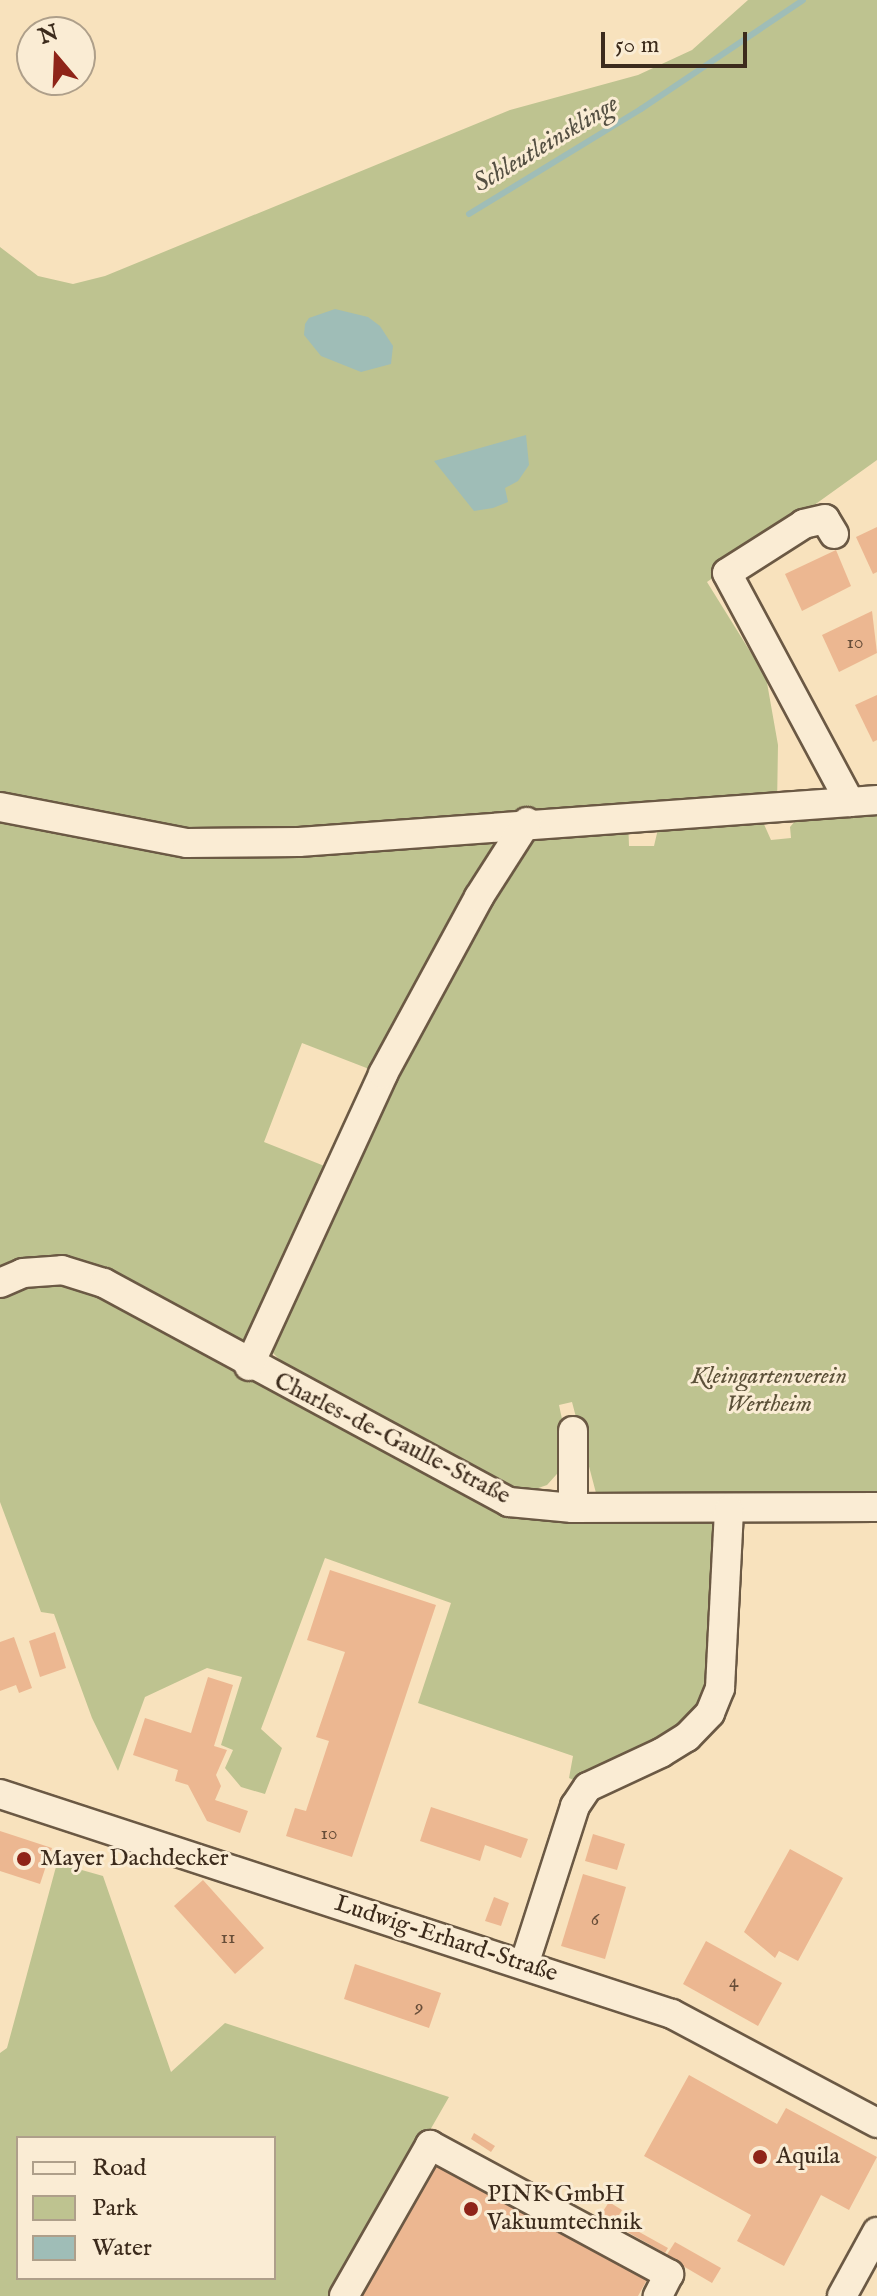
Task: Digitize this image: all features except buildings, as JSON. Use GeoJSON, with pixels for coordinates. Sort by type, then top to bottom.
{"type":"FeatureCollection","features":[{"type":"Feature","properties":{"kind":"street"},"geometry":{"type":"LineString","coordinates":[[0,807],[187,843],[299,842],[527,822],[863,801],[727,573],[804,524],[825,519],[834,534]]}},
{"type":"Feature","properties":{"kind":"street"},"geometry":{"type":"LineString","coordinates":[[249,1366],[383,1074],[479,897],[527,822]]}},
{"type":"Feature","properties":{"kind":"street","name":"Charles-de-Gaulle-Straße"},"geometry":{"type":"LineString","coordinates":[[0,1283],[23,1273],[62,1270],[104,1283],[249,1366],[509,1502],[573,1508],[729,1510],[877,1507]]}},
{"type":"Feature","properties":{"kind":"street"},"geometry":{"type":"LineString","coordinates":[[573,1431],[573,1508]]}},
{"type":"Feature","properties":{"kind":"street"},"geometry":{"type":"LineString","coordinates":[[524,1965],[575,1806],[588,1787],[674,1745],[710,1713],[720,1688],[729,1510]]}},
{"type":"Feature","properties":{"kind":"street","name":"Ludwig-Erhard-Straße"},"geometry":{"type":"LineString","coordinates":[[0,1794],[672,2014],[877,2123]]}},
{"type":"Feature","properties":{"kind":"street"},"geometry":{"type":"LineString","coordinates":[[344,2296],[430,2145],[664,2285]]}},
{"type":"Feature","properties":{"kind":"street"},"geometry":{"type":"LineString","coordinates":[[842,2296],[877,2232]]}},
{"type":"Feature","properties":{"kind":"green space","name":"Kleingartenverein Wertheim"},"geometry":{"type":"Polygon","coordinates":[[[748,0],[877,0],[877,460],[707,582],[766,677],[778,745],[777,806],[628,816],[629,846],[654,846],[658,829],[763,822],[771,840],[791,838],[790,827],[796,820],[877,814],[877,1498],[605,1500],[596,1493],[572,1402],[559,1405],[568,1447],[565,1465],[547,1485],[521,1494],[298,1379],[273,1353],[264,1373],[509,1502],[722,1510],[710,1713],[589,1787],[569,1778],[573,1756],[418,1703],[451,1603],[325,1558],[261,1729],[282,1748],[265,1794],[241,1787],[225,1768],[233,1750],[221,1745],[242,1677],[207,1668],[145,1697],[118,1771],[92,1718],[54,1614],[41,1612],[0,1502],[0,247],[38,276],[73,284],[105,276],[510,110],[638,75],[692,50],[748,0]],[[302,1043],[264,1142],[337,1171],[382,1074],[302,1043]]]}},
{"type":"Feature","properties":{"kind":"green space"},"geometry":{"type":"Polygon","coordinates":[[[57,1863],[103,1876],[171,2072],[225,2023],[449,2097],[335,2296],[0,2296],[0,2053],[7,2048],[57,1863]]]}},
{"type":"Feature","properties":{"kind":"water"},"geometry":{"type":"Polygon","coordinates":[[[335,309],[368,317],[380,326],[393,346],[391,364],[361,372],[321,356],[304,335],[305,324],[309,318],[335,309]]]}},
{"type":"Feature","properties":{"kind":"water"},"geometry":{"type":"Polygon","coordinates":[[[526,435],[529,465],[518,481],[505,488],[508,502],[493,508],[474,511],[434,461],[526,435]]]}},
{"type":"Feature","properties":{"kind":"waterway","name":"Schleutleinsklinge"},"geometry":{"type":"LineString","coordinates":[[469,214],[641,109],[803,0]]}},
{"type":"Feature","properties":{"kind":"place","name":"Mayer Dachdecker"},"geometry":{"type":"Point","coordinates":[24,1859]}},
{"type":"Feature","properties":{"kind":"place","name":"Aquila"},"geometry":{"type":"Point","coordinates":[760,2157]}},
{"type":"Feature","properties":{"kind":"place","name":"PINK GmbH Vakuumtechnik"},"geometry":{"type":"Point","coordinates":[471,2209]}}]}
